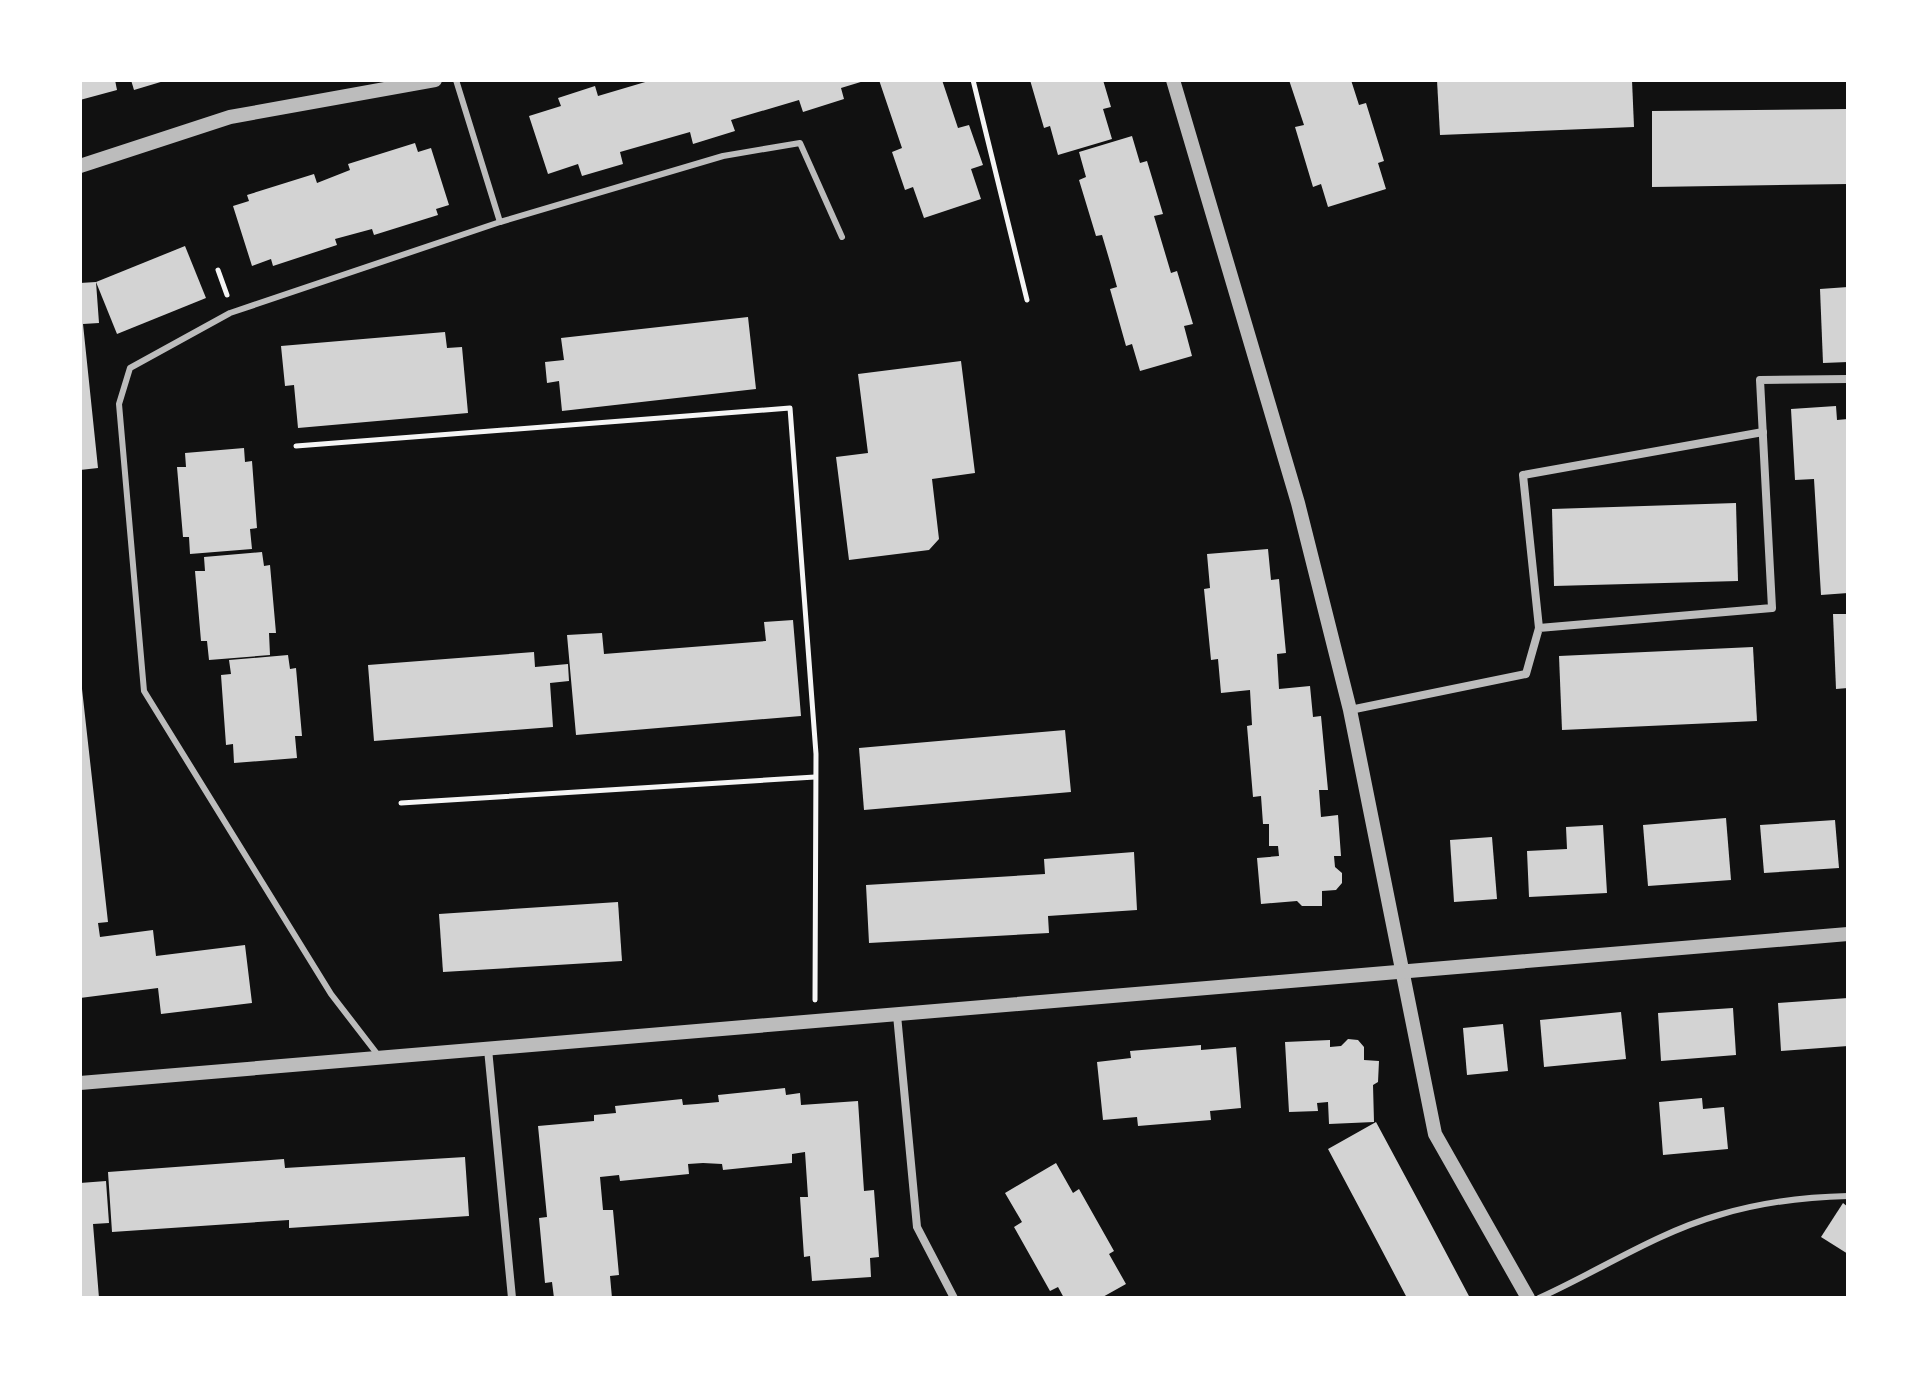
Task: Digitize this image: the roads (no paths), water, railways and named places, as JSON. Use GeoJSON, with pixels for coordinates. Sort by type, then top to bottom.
{"type":"FeatureCollection","features":[{"type":"Feature","properties":{"kind":"street"},"geometry":{"type":"LineString","coordinates":[[80,166],[230,117],[435,80]]}},
{"type":"Feature","properties":{"kind":"street"},"geometry":{"type":"LineString","coordinates":[[1173,80],[1298,503],[1350,710],[1405,972],[1435,1134],[1528,1298]]}},
{"type":"Feature","properties":{"kind":"street"},"geometry":{"type":"LineString","coordinates":[[1539,628],[1772,608],[1760,380],[1848,379]]}},
{"type":"Feature","properties":{"kind":"street"},"geometry":{"type":"LineString","coordinates":[[1350,710],[1526,674],[1539,628],[1523,475],[1763,432]]}},
{"type":"Feature","properties":{"kind":"street"},"geometry":{"type":"LineString","coordinates":[[80,1083],[1848,934]]}},
{"type":"Feature","properties":{"kind":"street"},"geometry":{"type":"LineString","coordinates":[[897,1015],[917,1227],[954,1298]]}},
{"type":"Feature","properties":{"kind":"street"},"geometry":{"type":"LineString","coordinates":[[488,1049],[512,1298]]}},
{"type":"Feature","properties":{"kind":"lane"},"geometry":{"type":"LineString","coordinates":[[456,80],[500,222]]}},
{"type":"Feature","properties":{"kind":"lane"},"geometry":{"type":"LineString","coordinates":[[380,1058],[331,994],[144,691],[119,404],[130,368],[230,313],[500,222],[723,156],[800,143],[842,237]]}},
{"type":"Feature","properties":{"kind":"lane"},"geometry":{"type":"LineString","coordinates":[[1539,1298],[1635,1250],[1718,1215],[1797,1197],[1848,1196]]}}]}
